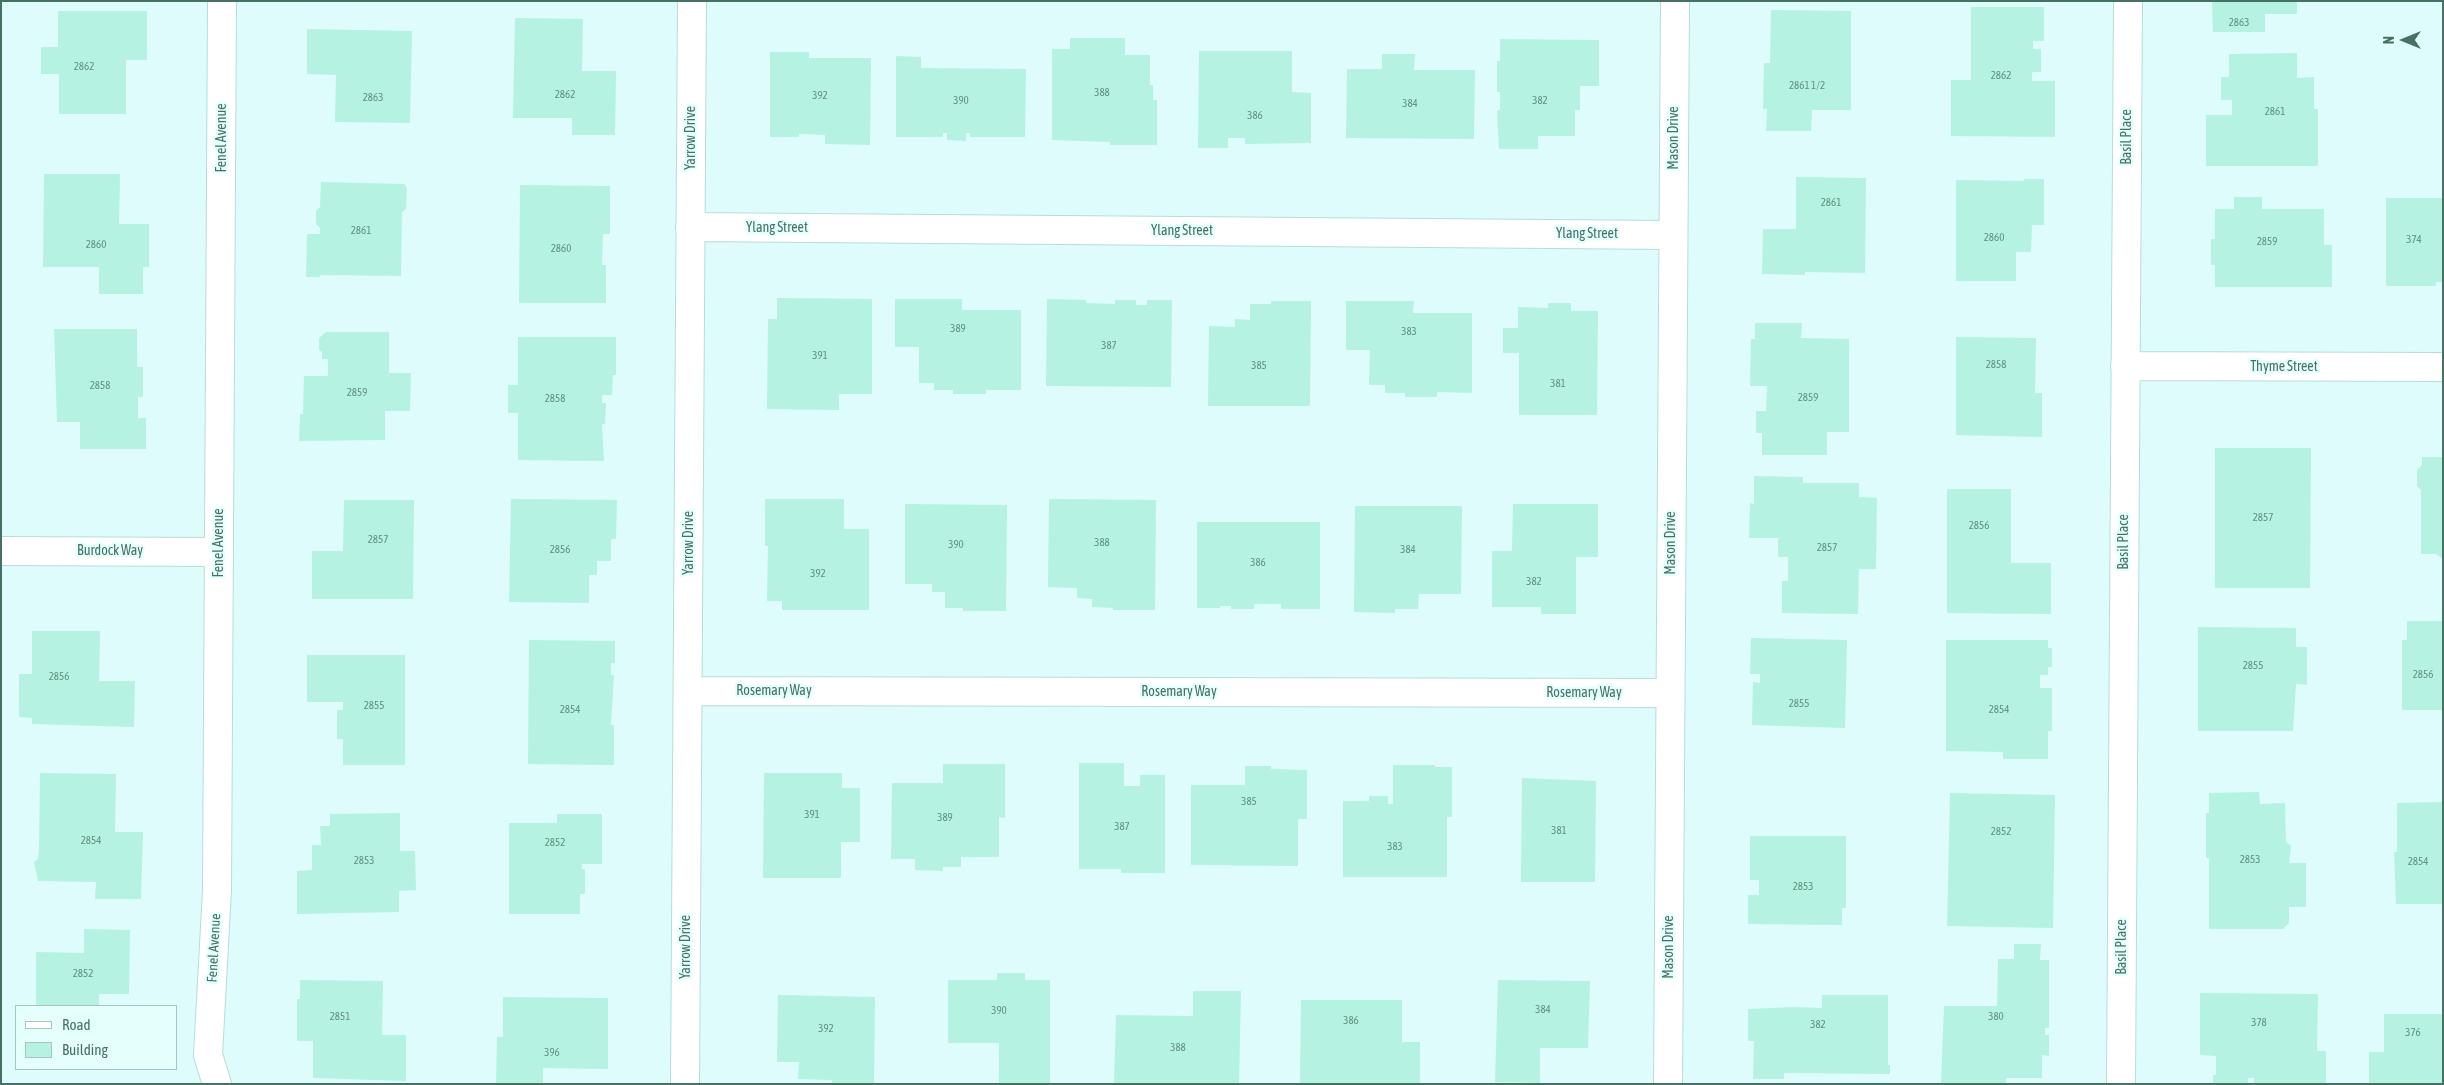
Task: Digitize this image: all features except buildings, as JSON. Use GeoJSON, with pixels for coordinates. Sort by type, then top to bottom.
{"type":"FeatureCollection","features":[{"type":"Feature","properties":{"kind":"street","name":"Fenel Avenue"},"geometry":{"type":"LineString","coordinates":[[217,1084],[208,1055],[217,890],[222,1]]}},
{"type":"Feature","properties":{"kind":"street","name":"Yarrow Drive"},"geometry":{"type":"LineString","coordinates":[[685,1084],[692,1]]}},
{"type":"Feature","properties":{"kind":"street","name":"Mason Drive"},"geometry":{"type":"LineString","coordinates":[[1668,1084],[1675,1]]}},
{"type":"Feature","properties":{"kind":"street","name":"Basil Place"},"geometry":{"type":"LineString","coordinates":[[2121,1084],[2128,1]]}},
{"type":"Feature","properties":{"kind":"street","name":"Ylang Street"},"geometry":{"type":"LineString","coordinates":[[690,227],[1673,235]]}},
{"type":"Feature","properties":{"kind":"street","name":"Thyme Street"},"geometry":{"type":"LineString","coordinates":[[2125,366],[2443,368]]}},
{"type":"Feature","properties":{"kind":"street","name":"Burdock Way"},"geometry":{"type":"LineString","coordinates":[[1,551],[219,552]]}},
{"type":"Feature","properties":{"kind":"street","name":"Rosemary Way"},"geometry":{"type":"LineString","coordinates":[[688,691],[1670,693]]}}]}
